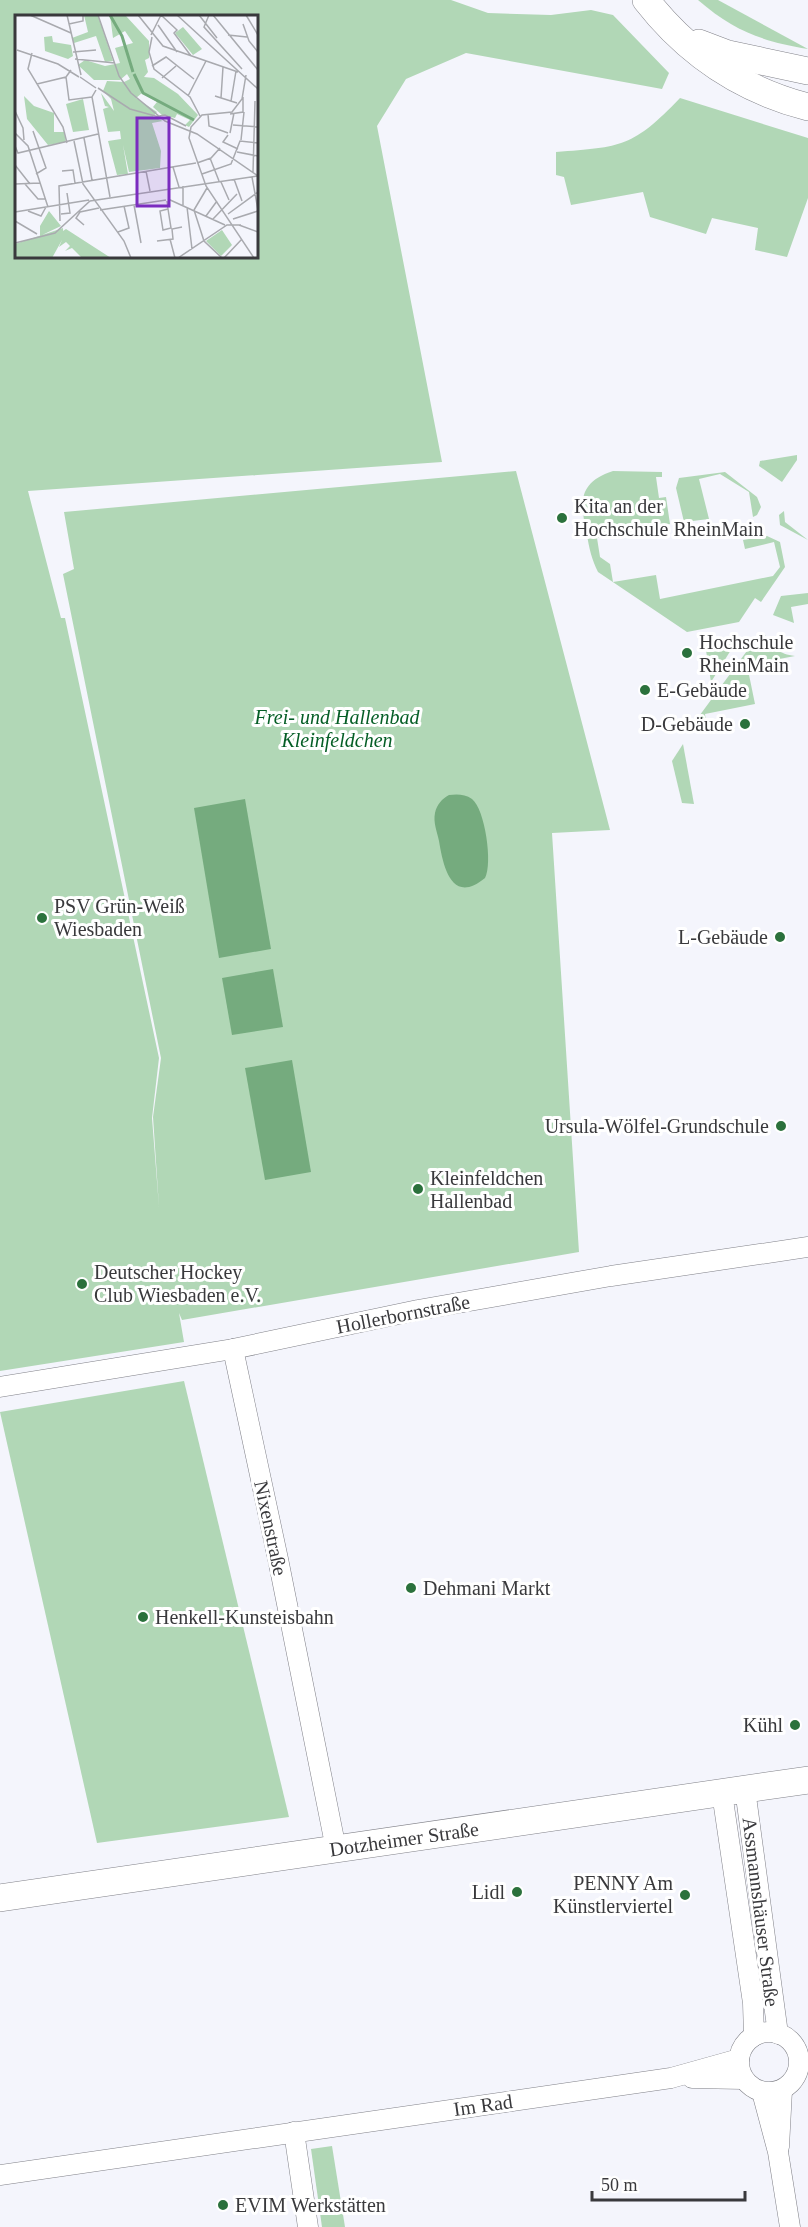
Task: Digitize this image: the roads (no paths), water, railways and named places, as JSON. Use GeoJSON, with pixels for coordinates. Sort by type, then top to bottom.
{"type":"FeatureCollection","features":[{"type":"Feature","properties":{"kind":"main road"},"geometry":{"type":"LineString","coordinates":[[646,0],[663,22],[720,70],[774,97],[808,107]]}},
{"type":"Feature","properties":{"kind":"main road"},"geometry":{"type":"LineString","coordinates":[[663,22],[685,36],[728,54],[808,71]]}},
{"type":"Feature","properties":{"kind":"main road","name":"Dotzheimer Straße"},"geometry":{"type":"LineString","coordinates":[[0,1898],[808,1780]]}},
{"type":"Feature","properties":{"kind":"street","name":"Hollerbornstraße"},"geometry":{"type":"LineString","coordinates":[[0,1387],[233,1349],[418,1310],[610,1276],[808,1247]]}},
{"type":"Feature","properties":{"kind":"street","name":"Nixenstraße"},"geometry":{"type":"LineString","coordinates":[[233,1349],[336,1849]]}},
{"type":"Feature","properties":{"kind":"street","name":"Assmannshäuser Straße"},"geometry":{"type":"LineString","coordinates":[[734,1791],[778,2034]]}},
{"type":"Feature","properties":{"kind":"street","name":"Assmannshäuser Straße"},"geometry":{"type":"LineString","coordinates":[[734,1791],[754,2036]]}},
{"type":"Feature","properties":{"kind":"street","name":"Assmannshäuser Straße"},"geometry":{"type":"LineString","coordinates":[[739,2059],[746,2042],[754,2036],[766,2032],[786,2037],[803,2057],[794,2080],[772,2091]]}},
{"type":"Feature","properties":{"kind":"street","name":"Im Rad"},"geometry":{"type":"LineString","coordinates":[[0,2175],[671,2078],[739,2059]]}},
{"type":"Feature","properties":{"kind":"street"},"geometry":{"type":"LineString","coordinates":[[739,2059],[743,2079],[752,2087],[772,2091],[778,2152],[790,2227]]}},
{"type":"Feature","properties":{"kind":"street","name":"Im Rad"},"geometry":{"type":"LineString","coordinates":[[671,2078],[743,2079]]}},
{"type":"Feature","properties":{"kind":"street"},"geometry":{"type":"LineString","coordinates":[[294,2132],[308,2227]]}},
{"type":"Feature","properties":{"kind":"place","name":"Kita an der Hochschule RheinMain"},"geometry":{"type":"Point","coordinates":[562,518]}},
{"type":"Feature","properties":{"kind":"place","name":"Hochschule RheinMain"},"geometry":{"type":"Point","coordinates":[687,653]}},
{"type":"Feature","properties":{"kind":"place","name":"E-Gebäude"},"geometry":{"type":"Point","coordinates":[645,690]}},
{"type":"Feature","properties":{"kind":"place","name":"D-Gebäude"},"geometry":{"type":"Point","coordinates":[745,724]}},
{"type":"Feature","properties":{"kind":"place","name":"PSV Grün-Weiß Wiesbaden"},"geometry":{"type":"Point","coordinates":[42,918]}},
{"type":"Feature","properties":{"kind":"place","name":"L-Gebäude"},"geometry":{"type":"Point","coordinates":[780,937]}},
{"type":"Feature","properties":{"kind":"place","name":"Ursula-Wölfel-Grundschule"},"geometry":{"type":"Point","coordinates":[781,1126]}},
{"type":"Feature","properties":{"kind":"place","name":"Kleinfeldchen Hallenbad"},"geometry":{"type":"Point","coordinates":[418,1189]}},
{"type":"Feature","properties":{"kind":"place","name":"Deutscher Hockey Club Wiesbaden e.V."},"geometry":{"type":"Point","coordinates":[82,1284]}},
{"type":"Feature","properties":{"kind":"place","name":"Dehmani Markt"},"geometry":{"type":"Point","coordinates":[411,1588]}},
{"type":"Feature","properties":{"kind":"place","name":"Henkell-Kunsteisbahn"},"geometry":{"type":"Point","coordinates":[143,1617]}},
{"type":"Feature","properties":{"kind":"place","name":"Kühl"},"geometry":{"type":"Point","coordinates":[795,1725]}},
{"type":"Feature","properties":{"kind":"place","name":"Lidl"},"geometry":{"type":"Point","coordinates":[517,1892]}},
{"type":"Feature","properties":{"kind":"place","name":"PENNY Am Künstlerviertel"},"geometry":{"type":"Point","coordinates":[685,1895]}},
{"type":"Feature","properties":{"kind":"place","name":"EVIM Werkstätten"},"geometry":{"type":"Point","coordinates":[223,2205]}},
{"type":"Feature","properties":{"kind":"park label","name":"Frei- und Hallenbad Kleinfeldchen"},"geometry":{"type":"Point","coordinates":[337,728]}}]}
